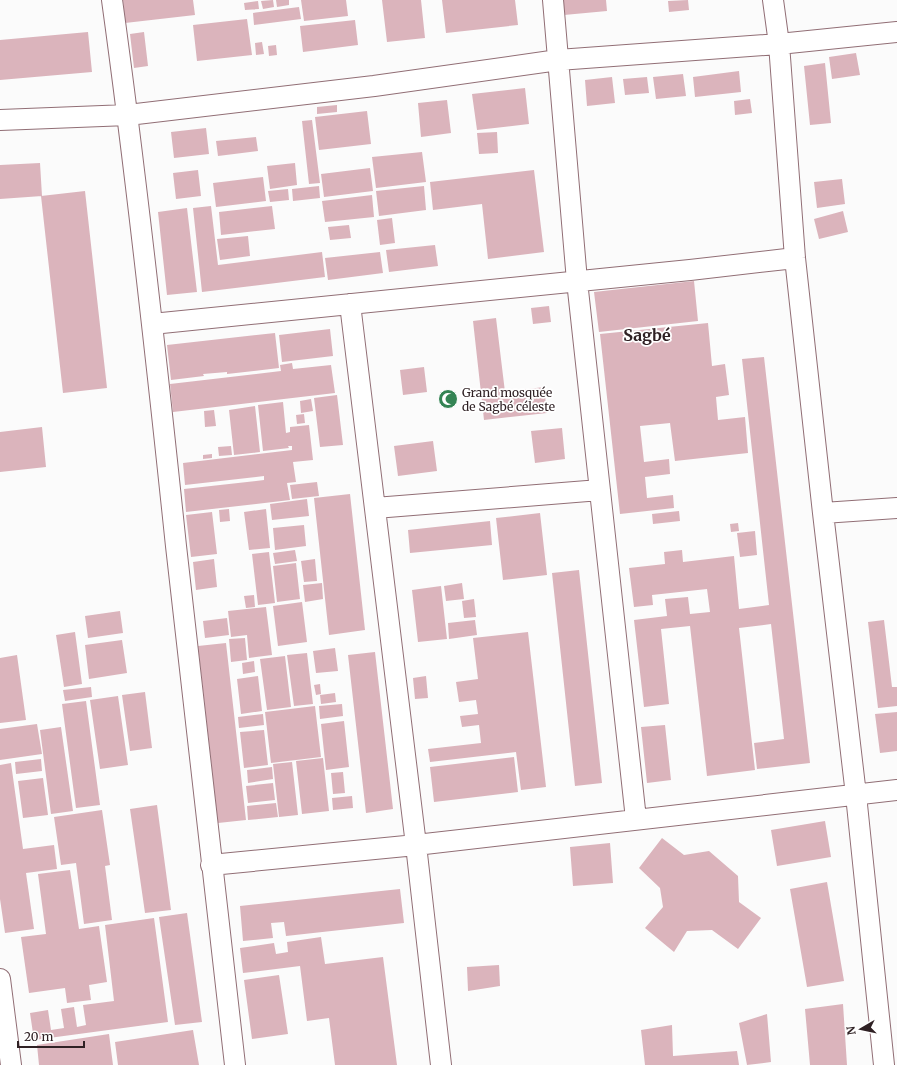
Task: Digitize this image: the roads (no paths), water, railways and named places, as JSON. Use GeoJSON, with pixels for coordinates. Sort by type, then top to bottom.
{"type":"FeatureCollection","features":[{"type":"Feature","properties":{"kind":"street"},"geometry":{"type":"LineString","coordinates":[[112,0],[128,115],[211,865],[235,1065]]}},
{"type":"Feature","properties":{"kind":"street"},"geometry":{"type":"LineString","coordinates":[[552,0],[577,281],[636,819]]}},
{"type":"Feature","properties":{"kind":"street"},"geometry":{"type":"LineString","coordinates":[[773,0],[779,44],[796,258],[823,513],[856,795],[884,1065]]}},
{"type":"Feature","properties":{"kind":"street"},"geometry":{"type":"LineString","coordinates":[[0,120],[128,115],[374,86],[558,60],[779,44],[897,32]]}},
{"type":"Feature","properties":{"kind":"street"},"geometry":{"type":"LineString","coordinates":[[152,324],[796,258]]}},
{"type":"Feature","properties":{"kind":"street"},"geometry":{"type":"LineString","coordinates":[[350,304],[416,845],[441,1065]]}},
{"type":"Feature","properties":{"kind":"street"},"geometry":{"type":"LineString","coordinates":[[375,508],[600,490]]}},
{"type":"Feature","properties":{"kind":"street"},"geometry":{"type":"LineString","coordinates":[[823,513],[897,508]]}},
{"type":"Feature","properties":{"kind":"street"},"geometry":{"type":"LineString","coordinates":[[211,865],[416,845],[897,790]]}},
{"type":"Feature","properties":{"kind":"street"},"geometry":{"type":"LineString","coordinates":[[0,979],[11,1065]]}},
{"type":"Feature","properties":{"kind":"place","name":"Grand mosquée de Sagbé céleste"},"geometry":{"type":"Point","coordinates":[448,399]}},
{"type":"Feature","properties":{"kind":"district","name":"Sagbé"},"geometry":{"type":"Point","coordinates":[647,335]}}]}
